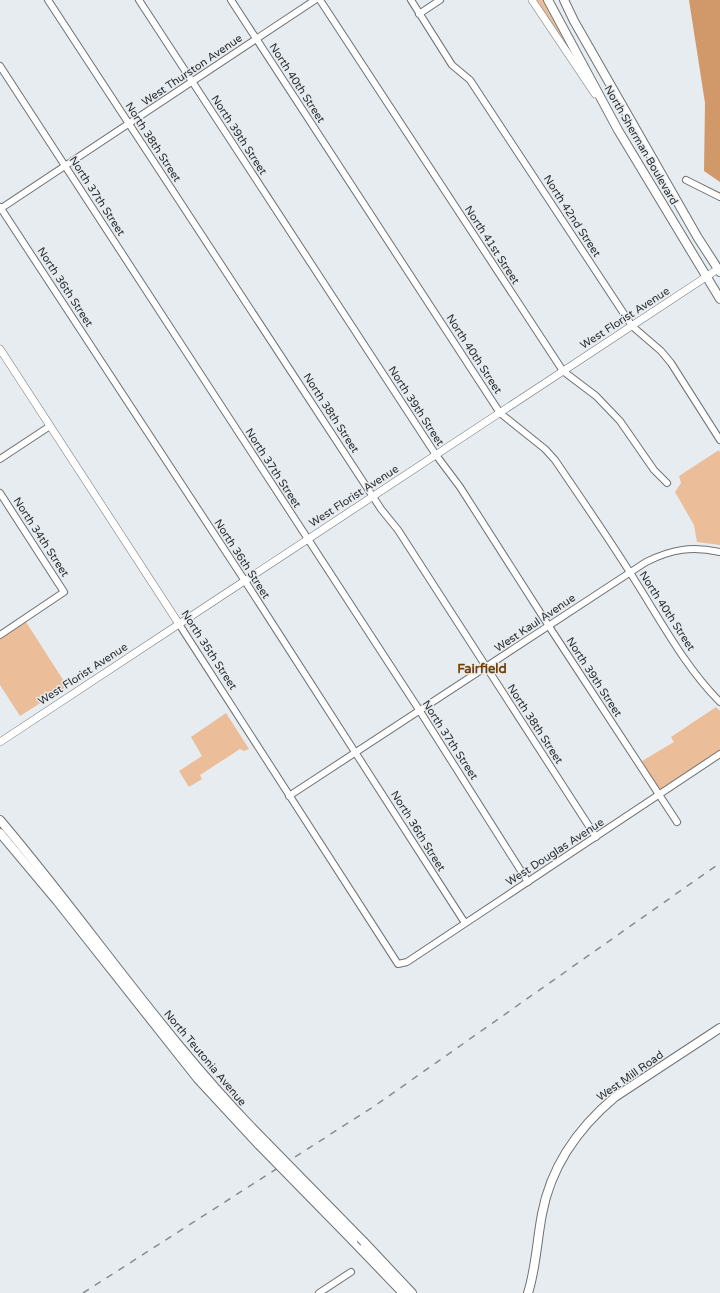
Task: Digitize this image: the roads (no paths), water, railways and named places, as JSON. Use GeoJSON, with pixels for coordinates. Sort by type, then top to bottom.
{"type":"FeatureCollection","features":[{"type":"Feature","properties":{"kind":"main road","name":"North Sherman Boulevard"},"geometry":{"type":"LineString","coordinates":[[548,0],[611,115],[720,299]]}},
{"type":"Feature","properties":{"kind":"main road","name":"North Sherman Boulevard"},"geometry":{"type":"LineString","coordinates":[[564,0],[574,21],[682,210],[719,270]]}},
{"type":"Feature","properties":{"kind":"main road","name":"North Teutonia Avenue"},"geometry":{"type":"LineString","coordinates":[[0,820],[184,1053],[262,1144],[364,1242],[412,1293]]}},
{"type":"Feature","properties":{"kind":"main road","name":"North Teutonia Avenue"},"geometry":{"type":"LineString","coordinates":[[0,833],[57,901],[193,1073],[403,1293]]}},
{"type":"Feature","properties":{"kind":"main road","name":"West Mill Road"},"geometry":{"type":"LineString","coordinates":[[528,1293],[546,1197],[559,1163],[580,1131],[600,1109],[615,1097],[720,1028]]}},
{"type":"Feature","properties":{"kind":"street","name":"North 38th Street"},"geometry":{"type":"LineString","coordinates":[[48,0],[373,496],[398,530],[596,837]]}},
{"type":"Feature","properties":{"kind":"street","name":"North 39th Street"},"geometry":{"type":"LineString","coordinates":[[139,0],[436,455],[460,487],[548,626],[659,796],[678,822]]}},
{"type":"Feature","properties":{"kind":"street","name":"North 40th Street"},"geometry":{"type":"LineString","coordinates":[[231,0],[500,413],[545,449],[555,460],[630,572],[681,653],[708,690],[720,702]]}},
{"type":"Feature","properties":{"kind":"street","name":"West Thurston Avenue"},"geometry":{"type":"LineString","coordinates":[[0,208],[315,0]]}},
{"type":"Feature","properties":{"kind":"street","name":"North 41st Street"},"geometry":{"type":"LineString","coordinates":[[320,0],[563,371],[596,396],[620,421],[654,470],[667,483]]}},
{"type":"Feature","properties":{"kind":"street","name":"North 42nd Street"},"geometry":{"type":"LineString","coordinates":[[410,0],[452,65],[470,80],[632,326],[661,351],[720,440]]}},
{"type":"Feature","properties":{"kind":"street"},"geometry":{"type":"LineString","coordinates":[[419,14],[440,0]]}},
{"type":"Feature","properties":{"kind":"street"},"geometry":{"type":"LineString","coordinates":[[532,0],[567,55],[611,115]]}},
{"type":"Feature","properties":{"kind":"street","name":"North 37th Street"},"geometry":{"type":"LineString","coordinates":[[0,66],[420,711],[528,882]]}},
{"type":"Feature","properties":{"kind":"street"},"geometry":{"type":"LineString","coordinates":[[686,180],[720,197]]}},
{"type":"Feature","properties":{"kind":"street","name":"North 36th Street"},"geometry":{"type":"LineString","coordinates":[[0,208],[245,581],[465,923]]}},
{"type":"Feature","properties":{"kind":"street","name":"West Florist Avenue"},"geometry":{"type":"LineString","coordinates":[[0,742],[706,277],[719,270]]}},
{"type":"Feature","properties":{"kind":"street","name":"North 35th Street"},"geometry":{"type":"LineString","coordinates":[[0,349],[398,964]]}},
{"type":"Feature","properties":{"kind":"street"},"geometry":{"type":"LineString","coordinates":[[0,459],[50,426]]}},
{"type":"Feature","properties":{"kind":"street","name":"North 34th Street"},"geometry":{"type":"LineString","coordinates":[[0,493],[64,592],[0,635]]}},
{"type":"Feature","properties":{"kind":"street","name":"West Kaul Avenue"},"geometry":{"type":"LineString","coordinates":[[289,796],[630,572],[659,556],[676,550],[701,548],[720,552]]}},
{"type":"Feature","properties":{"kind":"street","name":"West Douglas Avenue"},"geometry":{"type":"LineString","coordinates":[[398,964],[407,962],[659,796],[720,754]]}},
{"type":"Feature","properties":{"kind":"street"},"geometry":{"type":"LineString","coordinates":[[319,1293],[351,1272]]}},
{"type":"Feature","properties":{"kind":"railway"},"geometry":{"type":"LineString","coordinates":[[83,1293],[376,1105],[720,863]]}},
{"type":"Feature","properties":{"kind":"district","name":"Fairfield"},"geometry":{"type":"Point","coordinates":[482,669]}}]}
